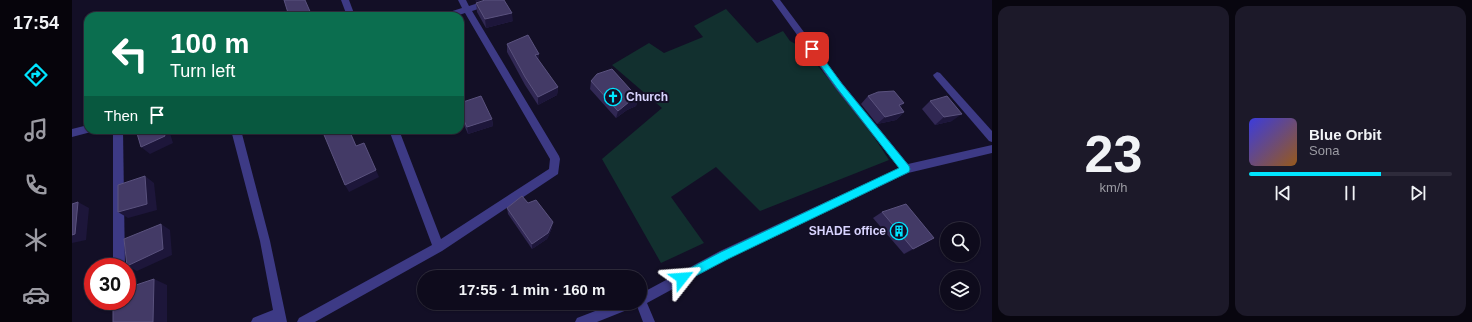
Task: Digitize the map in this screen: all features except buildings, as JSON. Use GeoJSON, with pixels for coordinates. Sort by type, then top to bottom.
{"type":"FeatureCollection","features":[{"type":"Feature","properties":{"kind":"street"},"geometry":{"type":"LineString","coordinates":[[345,0],[350,12]]}},
{"type":"Feature","properties":{"kind":"street"},"geometry":{"type":"LineString","coordinates":[[453,12],[465,5],[497,0]]}},
{"type":"Feature","properties":{"kind":"street"},"geometry":{"type":"LineString","coordinates":[[776,0],[840,86],[906,169]]}},
{"type":"Feature","properties":{"kind":"street"},"geometry":{"type":"LineString","coordinates":[[303,322],[438,247],[554,170],[555,158],[465,5]]}},
{"type":"Feature","properties":{"kind":"street"},"geometry":{"type":"LineString","coordinates":[[937,75],[992,138]]}},
{"type":"Feature","properties":{"kind":"street"},"geometry":{"type":"LineString","coordinates":[[72,133],[84,130]]}},
{"type":"Feature","properties":{"kind":"street"},"geometry":{"type":"LineString","coordinates":[[118,134],[119,258]]}},
{"type":"Feature","properties":{"kind":"street"},"geometry":{"type":"LineString","coordinates":[[237,134],[265,241],[280,318],[257,322]]}},
{"type":"Feature","properties":{"kind":"street"},"geometry":{"type":"LineString","coordinates":[[396,134],[438,247]]}},
{"type":"Feature","properties":{"kind":"street"},"geometry":{"type":"LineString","coordinates":[[647,296],[724,255],[906,169],[992,149]]}},
{"type":"Feature","properties":{"kind":"street"},"geometry":{"type":"LineString","coordinates":[[580,322],[613,310]]}},
{"type":"Feature","properties":{"kind":"street"},"geometry":{"type":"LineString","coordinates":[[644,310],[649,322]]}},
{"type":"Feature","properties":{"kind":"green space"},"geometry":{"type":"Polygon","coordinates":[[[726,9],[757,43],[783,31],[790,41],[803,48],[863,120],[889,160],[760,211],[716,167],[671,197],[704,243],[661,263],[602,159],[662,108],[612,65],[649,43],[664,53],[703,37],[694,26],[726,9]]]}},
{"type":"Feature","properties":{"kind":"place","name":"Church"},"geometry":{"type":"Point","coordinates":[613,97]}},
{"type":"Feature","properties":{"kind":"place","name":"SHADE office"},"geometry":{"type":"Point","coordinates":[899,231]}},
{"type":"Feature","properties":{"kind":"route"},"geometry":{"type":"LineString","coordinates":[[682,278],[724,255],[906,169],[812,49]]}}]}
